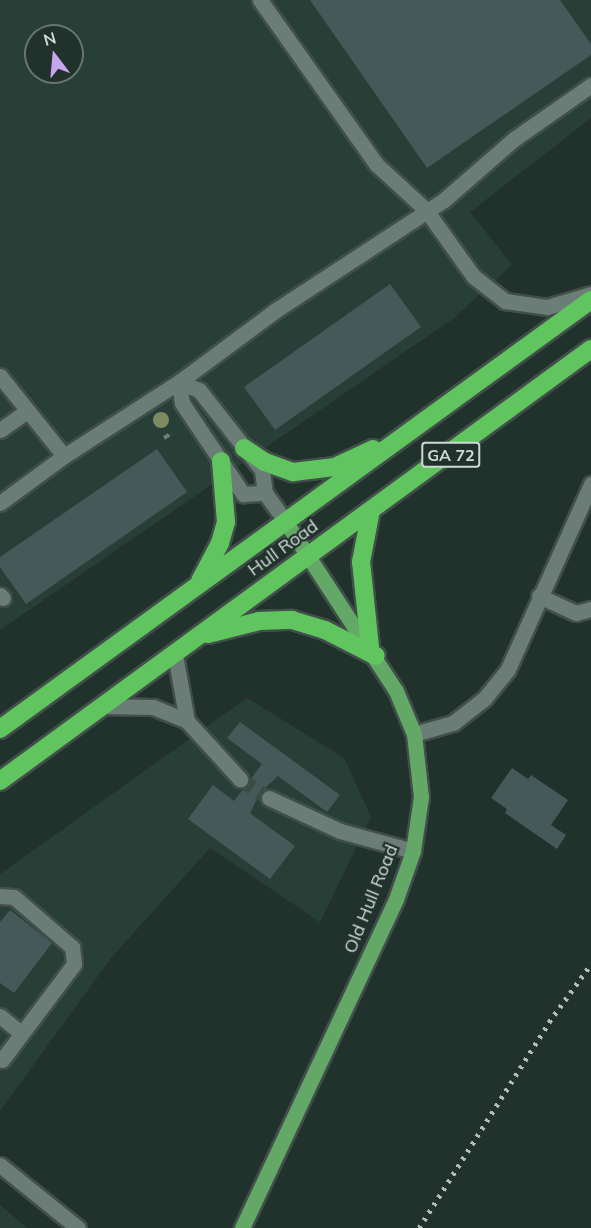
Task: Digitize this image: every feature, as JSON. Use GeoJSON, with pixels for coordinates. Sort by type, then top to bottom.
{"type":"FeatureCollection","features":[{"type":"Feature","properties":{"kind":"highway","name":"Hull Road"},"geometry":{"type":"LineString","coordinates":[[0,729],[416,430],[591,300]]}},
{"type":"Feature","properties":{"kind":"highway","name":"Hull Road"},"geometry":{"type":"LineString","coordinates":[[0,781],[591,349]]}},
{"type":"Feature","properties":{"kind":"highway"},"geometry":{"type":"LineString","coordinates":[[244,448],[264,462],[293,472],[335,467],[416,430]]}},
{"type":"Feature","properties":{"kind":"highway"},"geometry":{"type":"LineString","coordinates":[[197,587],[220,543],[226,522],[221,460]]}},
{"type":"Feature","properties":{"kind":"highway"},"geometry":{"type":"LineString","coordinates":[[371,510],[361,562],[373,651]]}},
{"type":"Feature","properties":{"kind":"highway"},"geometry":{"type":"LineString","coordinates":[[198,637],[260,621],[292,620],[325,630],[373,651]]}},
{"type":"Feature","properties":{"kind":"main road","name":"Old Hull Road"},"geometry":{"type":"LineString","coordinates":[[242,1228],[381,931],[413,851],[421,779],[414,734],[373,651],[286,522]]}},
{"type":"Feature","properties":{"kind":"lane"},"geometry":{"type":"LineString","coordinates":[[260,0],[376,164],[426,210],[473,276],[505,302],[547,307],[591,294]]}},
{"type":"Feature","properties":{"kind":"lane"},"geometry":{"type":"LineString","coordinates":[[0,503],[64,456],[179,382],[276,310],[426,210],[514,139],[591,85]]}},
{"type":"Feature","properties":{"kind":"lane"},"geometry":{"type":"LineString","coordinates":[[0,376],[26,412],[64,456]]}},
{"type":"Feature","properties":{"kind":"lane"},"geometry":{"type":"LineString","coordinates":[[179,382],[199,390],[262,470],[265,493],[286,522]]}},
{"type":"Feature","properties":{"kind":"lane"},"geometry":{"type":"LineString","coordinates":[[179,382],[182,403],[243,494],[265,493]]}},
{"type":"Feature","properties":{"kind":"lane"},"geometry":{"type":"LineString","coordinates":[[0,430],[26,412]]}},
{"type":"Feature","properties":{"kind":"lane"},"geometry":{"type":"LineString","coordinates":[[414,734],[453,723],[484,699],[508,669],[591,484]]}},
{"type":"Feature","properties":{"kind":"lane"},"geometry":{"type":"LineString","coordinates":[[539,596],[576,613],[591,609]]}},
{"type":"Feature","properties":{"kind":"lane"},"geometry":{"type":"LineString","coordinates":[[175,654],[187,722]]}},
{"type":"Feature","properties":{"kind":"lane"},"geometry":{"type":"LineString","coordinates":[[102,706],[153,707],[187,722],[240,779]]}},
{"type":"Feature","properties":{"kind":"lane"},"geometry":{"type":"LineString","coordinates":[[269,798],[340,831],[413,851]]}},
{"type":"Feature","properties":{"kind":"lane"},"geometry":{"type":"LineString","coordinates":[[0,896],[14,897],[72,947],[74,964],[1,1060]]}},
{"type":"Feature","properties":{"kind":"lane"},"geometry":{"type":"LineString","coordinates":[[0,1016],[21,1033]]}},
{"type":"Feature","properties":{"kind":"lane"},"geometry":{"type":"LineString","coordinates":[[0,1165],[78,1228]]}},
{"type":"Feature","properties":{"kind":"path"},"geometry":{"type":"LineString","coordinates":[[164,438],[172,433]]}},
{"type":"Feature","properties":{"kind":"shaded area"},"geometry":{"type":"Polygon","coordinates":[[[0,0],[591,0],[591,118],[470,212],[512,265],[454,318],[0,630],[0,0]]]}},
{"type":"Feature","properties":{"kind":"shaded area"},"geometry":{"type":"Polygon","coordinates":[[[247,698],[344,758],[371,817],[320,922],[210,848],[111,958],[0,1111],[0,874],[247,698]]]}},
{"type":"Feature","properties":{"kind":"shaded area"},"geometry":{"type":"Polygon","coordinates":[[[0,1205],[27,1228],[0,1228],[0,1205]]]}},
{"type":"Feature","properties":{"kind":"building"},"geometry":{"type":"Polygon","coordinates":[[[310,0],[560,0],[591,44],[591,55],[427,168],[310,0]]]}},
{"type":"Feature","properties":{"kind":"building"},"geometry":{"type":"Polygon","coordinates":[[[390,284],[421,327],[275,430],[244,387],[390,284]]]}},
{"type":"Feature","properties":{"kind":"building"},"geometry":{"type":"Polygon","coordinates":[[[157,449],[187,492],[26,604],[0,567],[0,557],[157,449]]]}},
{"type":"Feature","properties":{"kind":"building"},"geometry":{"type":"Polygon","coordinates":[[[240,722],[340,795],[327,812],[278,776],[260,793],[250,813],[295,846],[270,879],[188,819],[213,785],[234,801],[262,764],[227,738],[240,722]]]}},
{"type":"Feature","properties":{"kind":"building"},"geometry":{"type":"Polygon","coordinates":[[[512,768],[528,779],[531,775],[568,800],[551,825],[566,835],[557,849],[505,813],[507,809],[491,798],[512,768]]]}},
{"type":"Feature","properties":{"kind":"building"},"geometry":{"type":"Polygon","coordinates":[[[10,910],[52,943],[14,993],[0,983],[0,922],[10,910]]]}},
{"type":"Feature","properties":{"kind":"tunnel"},"geometry":{"type":"LineString","coordinates":[[240,779],[269,798]]}},
{"type":"Feature","properties":{"kind":"railway"},"geometry":{"type":"LineString","coordinates":[[419,1228],[549,1022],[591,964]]}}]}
